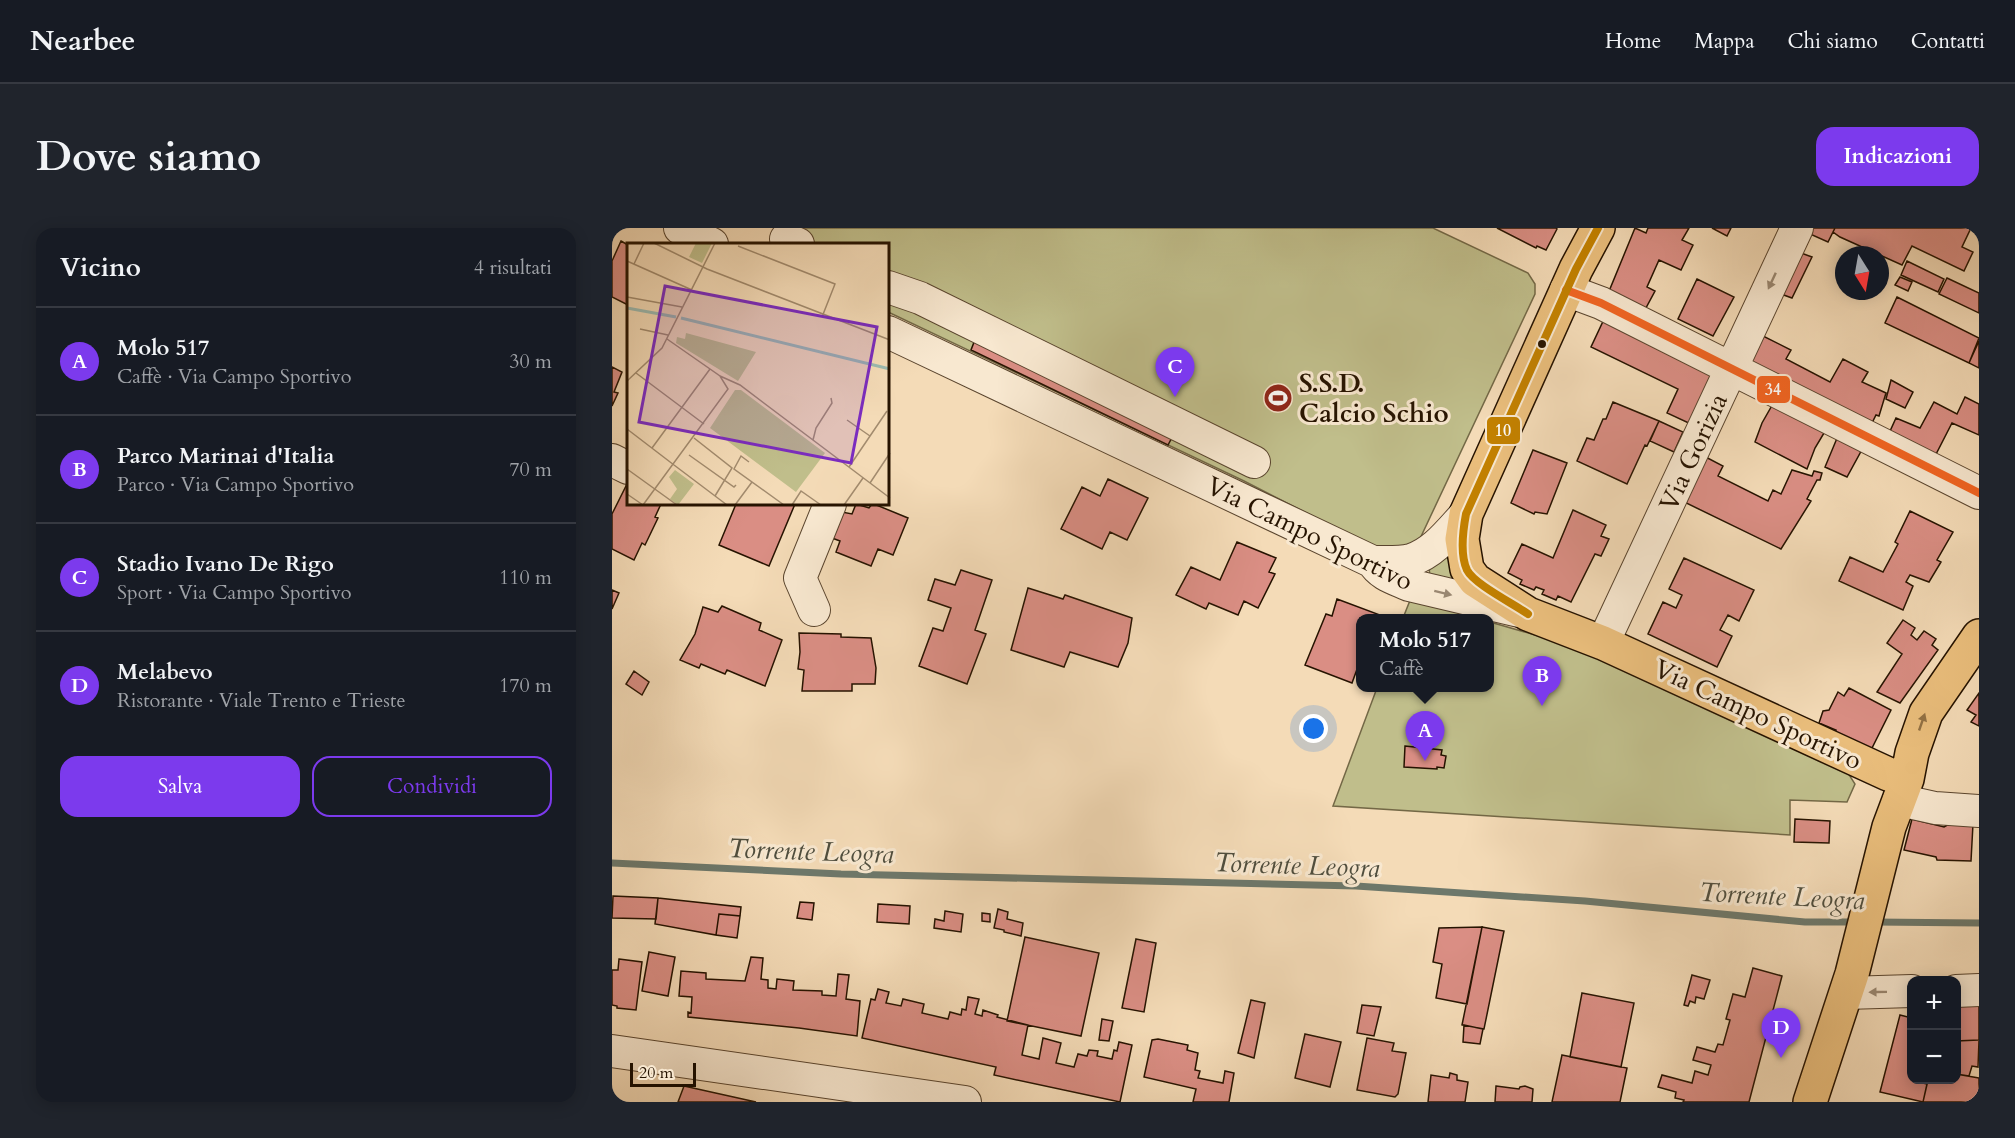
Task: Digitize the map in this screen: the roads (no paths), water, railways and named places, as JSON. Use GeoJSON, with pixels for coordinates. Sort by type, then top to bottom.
{"type":"FeatureCollection","features":[{"type":"Feature","properties":{"kind":"main road"},"geometry":{"type":"LineString","coordinates":[[1528,614],[1475,580],[1467,570],[1462,539],[1466,514],[1566,290],[1598,228]]}},
{"type":"Feature","properties":{"kind":"main road","name":"Via Campo Sportivo"},"geometry":{"type":"LineString","coordinates":[[1528,614],[1603,643],[1888,774],[1903,789]]}},
{"type":"Feature","properties":{"kind":"main road"},"geometry":{"type":"LineString","coordinates":[[1810,1102],[1849,983],[1884,847],[1926,712],[1979,636]]}},
{"type":"Feature","properties":{"kind":"street"},"geometry":{"type":"LineString","coordinates":[[680,228],[710,243]]}},
{"type":"Feature","properties":{"kind":"street","name":"Via Gorizia"},"geometry":{"type":"LineString","coordinates":[[1603,643],[1797,228]]}},
{"type":"Feature","properties":{"kind":"street"},"geometry":{"type":"LineString","coordinates":[[890,288],[920,298],[1254,462]]}},
{"type":"Feature","properties":{"kind":"street"},"geometry":{"type":"LineString","coordinates":[[1566,290],[1601,303],[1979,493]]}},
{"type":"Feature","properties":{"kind":"street","name":"Via Campo Sportivo"},"geometry":{"type":"LineString","coordinates":[[890,333],[1373,562],[1382,573],[1409,585],[1528,614]]}},
{"type":"Feature","properties":{"kind":"street"},"geometry":{"type":"LineString","coordinates":[[612,460],[627,468]]}},
{"type":"Feature","properties":{"kind":"street"},"geometry":{"type":"LineString","coordinates":[[814,610],[800,578],[829,506]]}},
{"type":"Feature","properties":{"kind":"street"},"geometry":{"type":"LineString","coordinates":[[1373,562],[1411,560],[1422,555],[1466,514]]}},
{"type":"Feature","properties":{"kind":"street"},"geometry":{"type":"LineString","coordinates":[[1903,789],[1935,808],[1979,811]]}},
{"type":"Feature","properties":{"kind":"street"},"geometry":{"type":"LineString","coordinates":[[1849,983],[1907,990]]}},
{"type":"Feature","properties":{"kind":"street"},"geometry":{"type":"LineString","coordinates":[[1961,991],[1979,990]]}},
{"type":"Feature","properties":{"kind":"street"},"geometry":{"type":"LineString","coordinates":[[612,1051],[964,1102]]}},
{"type":"Feature","properties":{"kind":"waterway","name":"Torrente Leogra"},"geometry":{"type":"LineString","coordinates":[[612,863],[841,874],[1356,886],[1585,901],[1805,922],[1856,922]]}},
{"type":"Feature","properties":{"kind":"waterway","name":"Torrente Leogra"},"geometry":{"type":"LineString","coordinates":[[1874,922],[1979,923]]}},
{"type":"Feature","properties":{"kind":"place","name":"Stadio Ivano De Rigo"},"geometry":{"type":"Point","coordinates":[1175,397]}},
{"type":"Feature","properties":{"kind":"place","name":"S.S.D. Calcio Schio"},"geometry":{"type":"Point","coordinates":[1278,398]}},
{"type":"Feature","properties":{"kind":"place","name":"Parco Marinai d'Italia"},"geometry":{"type":"Point","coordinates":[1542,706]}},
{"type":"Feature","properties":{"kind":"place","name":"Molo 517"},"geometry":{"type":"Point","coordinates":[1425,761]}},
{"type":"Feature","properties":{"kind":"place","name":"Melabevo"},"geometry":{"type":"Point","coordinates":[1781,1058]}}]}
